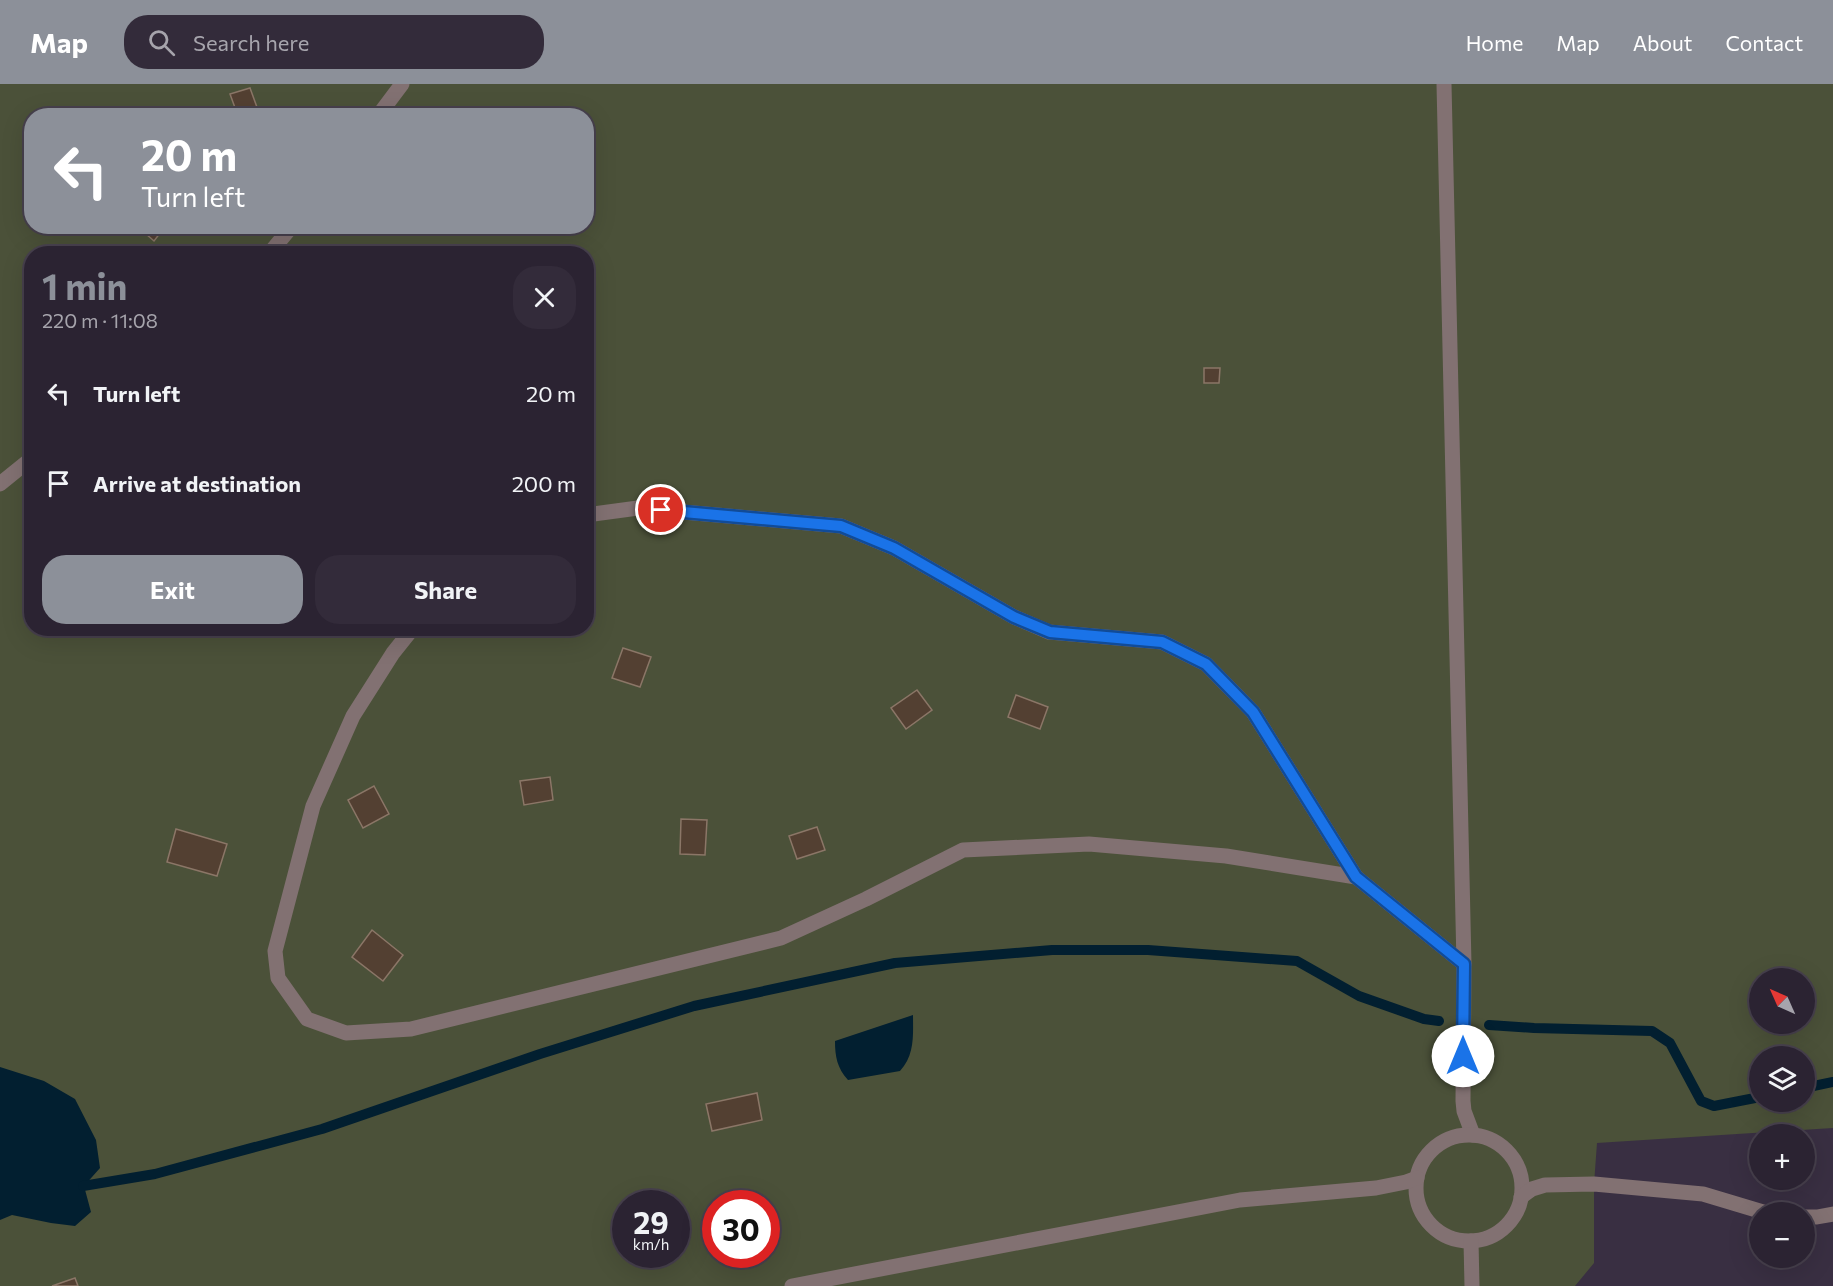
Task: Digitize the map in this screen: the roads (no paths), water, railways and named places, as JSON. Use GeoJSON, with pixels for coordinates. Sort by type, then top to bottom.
{"type":"FeatureCollection","features":[{"type":"Feature","properties":{"kind":"street"},"geometry":{"type":"LineString","coordinates":[[384,108],[402,84]]}},
{"type":"Feature","properties":{"kind":"street"},"geometry":{"type":"LineString","coordinates":[[1444,84],[1464,964],[1463,1101],[1464,1111],[1473,1135]]}},
{"type":"Feature","properties":{"kind":"street"},"geometry":{"type":"LineString","coordinates":[[276,246],[285,234]]}},
{"type":"Feature","properties":{"kind":"street"},"geometry":{"type":"LineString","coordinates":[[0,484],[24,464]]}},
{"type":"Feature","properties":{"kind":"street"},"geometry":{"type":"LineString","coordinates":[[594,513],[638,508],[841,526],[894,548],[1014,617],[1050,632],[1162,642],[1206,664],[1253,712],[1356,877],[1464,964]]}},
{"type":"Feature","properties":{"kind":"street"},"geometry":{"type":"LineString","coordinates":[[407,636],[393,653],[353,716],[313,806],[275,951],[278,978],[307,1019],[346,1033],[411,1029],[781,938],[866,899],[963,850],[1089,844],[1226,856],[1356,877]]}},
{"type":"Feature","properties":{"kind":"street"},"geometry":{"type":"LineString","coordinates":[[1454,1137],[1463,1101]]}},
{"type":"Feature","properties":{"kind":"street"},"geometry":{"type":"LineString","coordinates":[[1473,1135],[1498,1143],[1510,1155],[1518,1169],[1521,1197],[1513,1217],[1502,1229],[1487,1238],[1471,1241],[1455,1239],[1439,1233],[1427,1221],[1419,1207],[1415,1190],[1424,1159],[1436,1147],[1450,1138],[1473,1135]]}},
{"type":"Feature","properties":{"kind":"street"},"geometry":{"type":"LineString","coordinates":[[792,1286],[1240,1200],[1376,1188],[1417,1178]]}},
{"type":"Feature","properties":{"kind":"street"},"geometry":{"type":"LineString","coordinates":[[1521,1181],[1545,1185],[1593,1184],[1703,1194],[1749,1208]]}},
{"type":"Feature","properties":{"kind":"street"},"geometry":{"type":"LineString","coordinates":[[1521,1197],[1532,1189],[1545,1185]]}},
{"type":"Feature","properties":{"kind":"street"},"geometry":{"type":"LineString","coordinates":[[1376,1188],[1396,1192],[1418,1201]]}},
{"type":"Feature","properties":{"kind":"street"},"geometry":{"type":"LineString","coordinates":[[1815,1217],[1833,1214]]}},
{"type":"Feature","properties":{"kind":"street"},"geometry":{"type":"LineString","coordinates":[[1446,1236],[1462,1255],[1472,1279]]}},
{"type":"Feature","properties":{"kind":"street"},"geometry":{"type":"LineString","coordinates":[[1471,1241],[1472,1279]]}},
{"type":"Feature","properties":{"kind":"water"},"geometry":{"type":"Polygon","coordinates":[[[913,1015],[911,1052],[900,1071],[848,1080],[837,1062],[835,1041],[913,1015]]]}},
{"type":"Feature","properties":{"kind":"water"},"geometry":{"type":"Polygon","coordinates":[[[0,1067],[44,1081],[75,1099],[96,1140],[100,1168],[84,1186],[91,1212],[75,1226],[12,1215],[0,1220],[0,1067]]]}},
{"type":"Feature","properties":{"kind":"waterway"},"geometry":{"type":"LineString","coordinates":[[83,1186],[155,1174],[322,1129],[540,1054],[694,1006],[895,963],[1052,950],[1148,950],[1297,961],[1359,996],[1424,1019],[1439,1021]]}},
{"type":"Feature","properties":{"kind":"waterway"},"geometry":{"type":"LineString","coordinates":[[1489,1025],[1652,1031],[1670,1043],[1701,1101],[1714,1106],[1749,1099]]}},
{"type":"Feature","properties":{"kind":"waterway"},"geometry":{"type":"LineString","coordinates":[[1815,1086],[1833,1082]]}}]}
